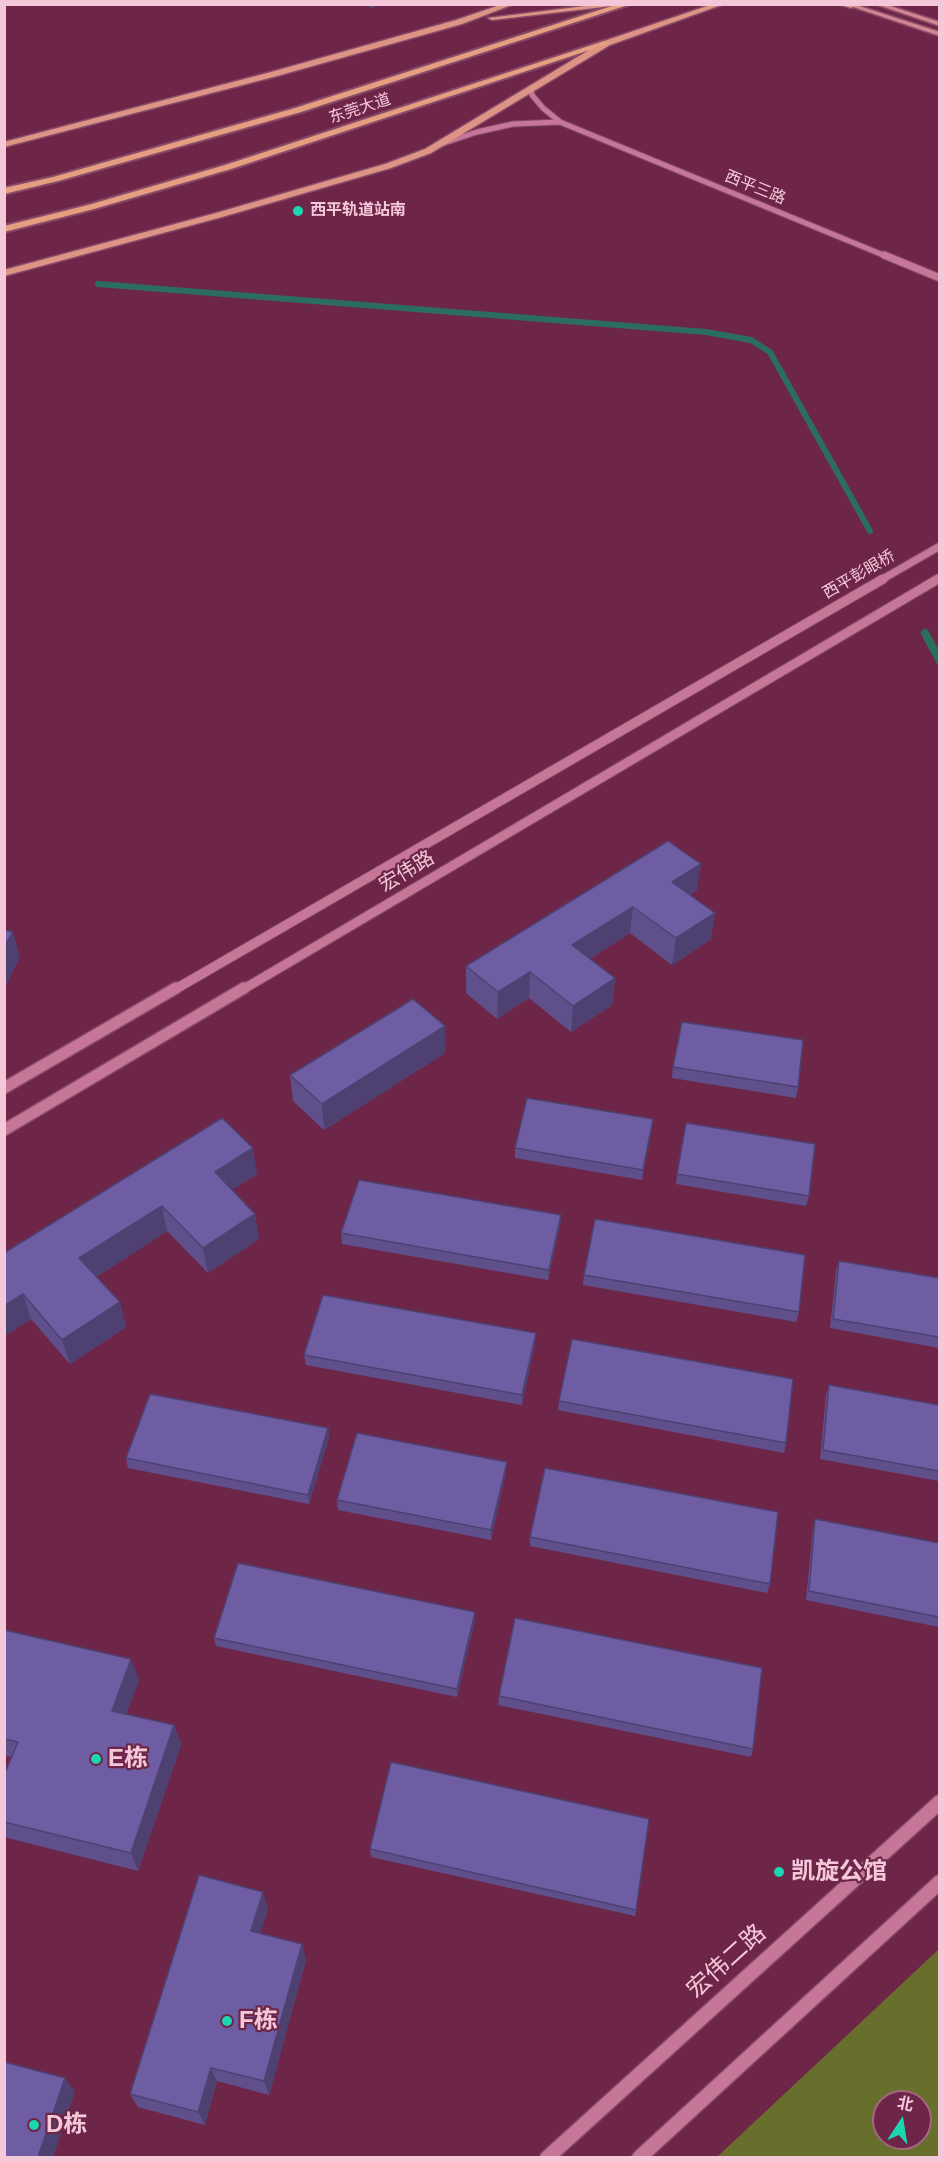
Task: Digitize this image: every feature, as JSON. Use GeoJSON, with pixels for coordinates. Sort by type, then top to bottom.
{"type":"FeatureCollection","features":[{"type":"Feature","properties":{"kind":"highway","name":"东莞大道"},"geometry":{"type":"LineString","coordinates":[[4,191],[55,179],[298,110],[625,5]]}},
{"type":"Feature","properties":{"kind":"highway","name":"东莞大道"},"geometry":{"type":"LineString","coordinates":[[4,229],[91,207],[228,167],[607,43]]}},
{"type":"Feature","properties":{"kind":"main road"},"geometry":{"type":"LineString","coordinates":[[4,145],[459,22],[511,4]]}},
{"type":"Feature","properties":{"kind":"main road","name":"东莞大道"},"geometry":{"type":"LineString","coordinates":[[607,43],[721,4]]}},
{"type":"Feature","properties":{"kind":"main road"},"geometry":{"type":"LineString","coordinates":[[707,9],[731,4]]}},
{"type":"Feature","properties":{"kind":"main road"},"geometry":{"type":"LineString","coordinates":[[841,4],[939,34]]}},
{"type":"Feature","properties":{"kind":"main road"},"geometry":{"type":"LineString","coordinates":[[877,4],[939,24]]}},
{"type":"Feature","properties":{"kind":"main road"},"geometry":{"type":"LineString","coordinates":[[459,22],[625,5]]}},
{"type":"Feature","properties":{"kind":"main road"},"geometry":{"type":"LineString","coordinates":[[4,273],[219,215],[388,166],[438,145],[607,43]]}},
{"type":"Feature","properties":{"kind":"street"},"geometry":{"type":"LineString","coordinates":[[531,89],[532,95],[543,108],[560,122]]}},
{"type":"Feature","properties":{"kind":"street"},"geometry":{"type":"LineString","coordinates":[[438,145],[477,132],[513,124],[560,122]]}},
{"type":"Feature","properties":{"kind":"street","name":"西平三路"},"geometry":{"type":"LineString","coordinates":[[560,122],[939,278]]}},
{"type":"Feature","properties":{"kind":"street","name":"西平彭眼桥"},"geometry":{"type":"LineString","coordinates":[[798,627],[937,548]]}},
{"type":"Feature","properties":{"kind":"street","name":"宏伟路"},"geometry":{"type":"LineString","coordinates":[[4,1130],[939,579]]}},
{"type":"Feature","properties":{"kind":"street","name":"宏伟路"},"geometry":{"type":"LineString","coordinates":[[4,1088],[365,881],[798,627]]}},
{"type":"Feature","properties":{"kind":"street","name":"宏伟二路"},"geometry":{"type":"LineString","coordinates":[[547,2157],[939,1802]]}},
{"type":"Feature","properties":{"kind":"street"},"geometry":{"type":"LineString","coordinates":[[639,2157],[939,1882]]}},
{"type":"Feature","properties":{"kind":"green space"},"geometry":{"type":"Polygon","coordinates":[[[939,1949],[939,2157],[717,2157],[939,1949]]]}},
{"type":"Feature","properties":{"kind":"building"},"geometry":{"type":"Polygon","coordinates":[[[668,841],[701,864],[672,882],[715,913],[676,938],[633,907],[572,945],[615,978],[573,1006],[530,972],[498,992],[466,966],[668,841]]]}},
{"type":"Feature","properties":{"kind":"building"},"geometry":{"type":"Polygon","coordinates":[[[4,930],[13,932],[4,947],[4,930]]]}},
{"type":"Feature","properties":{"kind":"building"},"geometry":{"type":"Polygon","coordinates":[[[413,999],[445,1026],[322,1104],[290,1075],[413,999]]]}},
{"type":"Feature","properties":{"kind":"building"},"geometry":{"type":"Polygon","coordinates":[[[682,1022],[803,1040],[798,1087],[673,1067],[682,1022]]]}},
{"type":"Feature","properties":{"kind":"building"},"geometry":{"type":"Polygon","coordinates":[[[527,1098],[653,1119],[643,1170],[515,1148],[527,1098]]]}},
{"type":"Feature","properties":{"kind":"building"},"geometry":{"type":"Polygon","coordinates":[[[222,1118],[253,1148],[215,1172],[255,1214],[203,1248],[162,1206],[79,1258],[120,1302],[62,1340],[23,1294],[4,1306],[4,1253],[222,1118]]]}},
{"type":"Feature","properties":{"kind":"building"},"geometry":{"type":"Polygon","coordinates":[[[686,1123],[815,1144],[809,1196],[677,1174],[686,1123]]]}},
{"type":"Feature","properties":{"kind":"building"},"geometry":{"type":"Polygon","coordinates":[[[359,1180],[561,1215],[549,1270],[341,1233],[359,1180]]]}},
{"type":"Feature","properties":{"kind":"building"},"geometry":{"type":"Polygon","coordinates":[[[595,1219],[805,1255],[799,1312],[584,1275],[595,1219]]]}},
{"type":"Feature","properties":{"kind":"building"},"geometry":{"type":"Polygon","coordinates":[[[839,1261],[939,1278],[939,1337],[833,1319],[839,1261]]]}},
{"type":"Feature","properties":{"kind":"building"},"geometry":{"type":"Polygon","coordinates":[[[323,1295],[536,1333],[522,1395],[304,1355],[323,1295]]]}},
{"type":"Feature","properties":{"kind":"building"},"geometry":{"type":"Polygon","coordinates":[[[572,1339],[793,1379],[786,1443],[559,1401],[572,1339]]]}},
{"type":"Feature","properties":{"kind":"building"},"geometry":{"type":"Polygon","coordinates":[[[829,1385],[939,1405],[939,1471],[823,1450],[829,1385]]]}},
{"type":"Feature","properties":{"kind":"building"},"geometry":{"type":"Polygon","coordinates":[[[150,1394],[328,1428],[308,1495],[126,1458],[150,1394]]]}},
{"type":"Feature","properties":{"kind":"building"},"geometry":{"type":"Polygon","coordinates":[[[357,1433],[507,1462],[491,1530],[337,1500],[357,1433]]]}},
{"type":"Feature","properties":{"kind":"building"},"geometry":{"type":"Polygon","coordinates":[[[545,1468],[778,1512],[770,1584],[530,1537],[545,1468]]]}},
{"type":"Feature","properties":{"kind":"building"},"geometry":{"type":"Polygon","coordinates":[[[815,1519],[939,1543],[939,1617],[809,1591],[815,1519]]]}},
{"type":"Feature","properties":{"kind":"building"},"geometry":{"type":"Polygon","coordinates":[[[238,1563],[475,1612],[457,1689],[214,1638],[238,1563]]]}},
{"type":"Feature","properties":{"kind":"building"},"geometry":{"type":"Polygon","coordinates":[[[515,1618],[762,1668],[753,1749],[499,1696],[515,1618]]]}},
{"type":"Feature","properties":{"kind":"building","name":"E栋"},"geometry":{"type":"Polygon","coordinates":[[[4,1630],[131,1659],[112,1711],[174,1725],[131,1853],[4,1822],[4,1775],[18,1742],[4,1739],[4,1630]]]}},
{"type":"Feature","properties":{"kind":"building"},"geometry":{"type":"Polygon","coordinates":[[[391,1762],[649,1819],[636,1910],[370,1849],[391,1762]]]}},
{"type":"Feature","properties":{"kind":"building","name":"F栋"},"geometry":{"type":"Polygon","coordinates":[[[199,1875],[263,1892],[251,1931],[302,1944],[264,2081],[211,2068],[198,2112],[130,2094],[199,1875]]]}},
{"type":"Feature","properties":{"kind":"building","name":"D栋"},"geometry":{"type":"Polygon","coordinates":[[[4,2062],[65,2078],[38,2157],[4,2157],[4,2062]]]}},
{"type":"Feature","properties":{"kind":"waterway"},"geometry":{"type":"LineString","coordinates":[[98,284],[706,332],[751,340],[770,352],[870,531]]}},
{"type":"Feature","properties":{"kind":"waterway"},"geometry":{"type":"LineString","coordinates":[[925,633],[940,661]]}},
{"type":"Feature","properties":{"kind":"place","name":"西平轨道站南"},"geometry":{"type":"Point","coordinates":[298,211]}},
{"type":"Feature","properties":{"kind":"place","name":"E栋"},"geometry":{"type":"Point","coordinates":[96,1759]}},
{"type":"Feature","properties":{"kind":"place","name":"凯旋公馆"},"geometry":{"type":"Point","coordinates":[779,1872]}},
{"type":"Feature","properties":{"kind":"place","name":"F栋"},"geometry":{"type":"Point","coordinates":[227,2021]}},
{"type":"Feature","properties":{"kind":"place","name":"D栋"},"geometry":{"type":"Point","coordinates":[34,2125]}}]}
